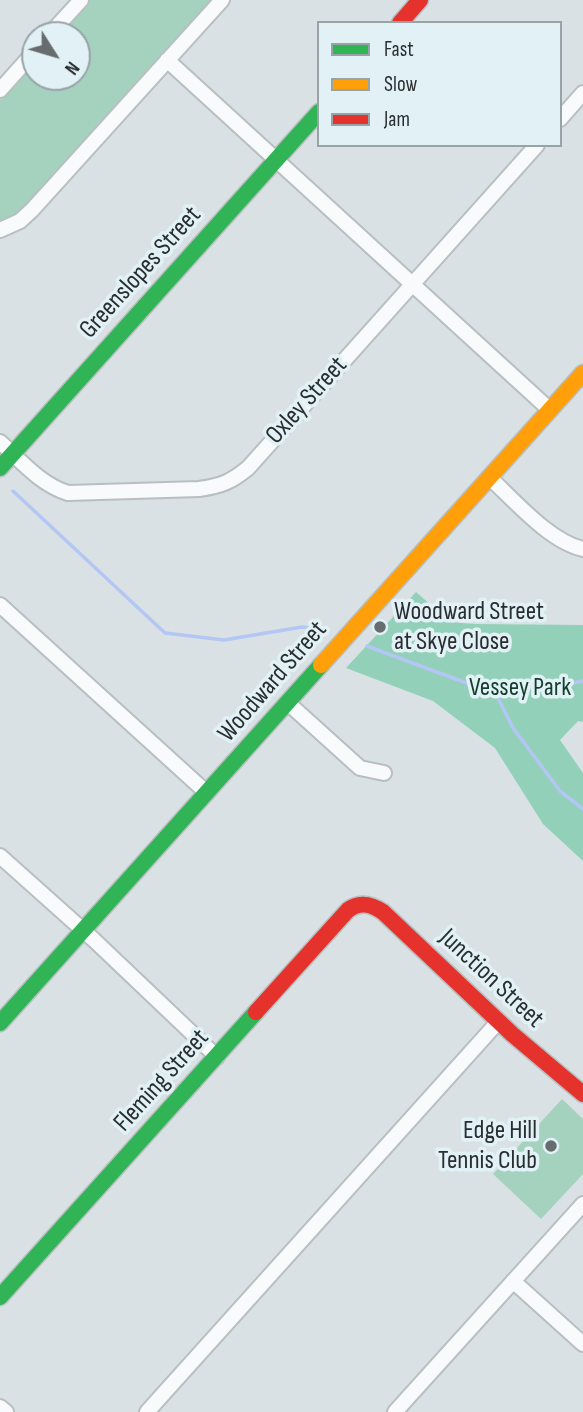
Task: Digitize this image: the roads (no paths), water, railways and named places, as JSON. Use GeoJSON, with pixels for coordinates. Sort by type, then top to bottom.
{"type":"FeatureCollection","features":[{"type":"Feature","properties":{"kind":"street"},"geometry":{"type":"LineString","coordinates":[[62,21],[81,0]]}},
{"type":"Feature","properties":{"kind":"street"},"geometry":{"type":"LineString","coordinates":[[0,230],[20,221],[32,210],[222,0]]}},
{"type":"Feature","properties":{"kind":"street"},"geometry":{"type":"LineString","coordinates":[[402,21],[420,0]]}},
{"type":"Feature","properties":{"kind":"street"},"geometry":{"type":"LineString","coordinates":[[167,60],[550,410]]}},
{"type":"Feature","properties":{"kind":"street"},"geometry":{"type":"LineString","coordinates":[[0,90],[21,67]]}},
{"type":"Feature","properties":{"kind":"street"},"geometry":{"type":"LineString","coordinates":[[562,117],[583,93]]}},
{"type":"Feature","properties":{"kind":"street","name":"Greenslopes Street"},"geometry":{"type":"LineString","coordinates":[[0,468],[317,114]]}},
{"type":"Feature","properties":{"kind":"street","name":"Oxley Street"},"geometry":{"type":"LineString","coordinates":[[0,442],[46,483],[68,493],[199,489],[219,486],[235,479],[248,468],[535,147]]}},
{"type":"Feature","properties":{"kind":"street","name":"Woodward Street"},"geometry":{"type":"LineString","coordinates":[[0,1023],[583,373]]}},
{"type":"Feature","properties":{"kind":"street"},"geometry":{"type":"LineString","coordinates":[[489,477],[555,536],[567,544],[583,549]]}},
{"type":"Feature","properties":{"kind":"street"},"geometry":{"type":"LineString","coordinates":[[0,606],[207,793]]}},
{"type":"Feature","properties":{"kind":"street"},"geometry":{"type":"LineString","coordinates":[[288,703],[360,768],[384,773]]}},
{"type":"Feature","properties":{"kind":"street"},"geometry":{"type":"LineString","coordinates":[[0,856],[83,930],[217,1057]]}},
{"type":"Feature","properties":{"kind":"street","name":"Junction Street"},"geometry":{"type":"LineString","coordinates":[[364,903],[383,912],[498,1021],[583,1094]]}},
{"type":"Feature","properties":{"kind":"street","name":"Fleming Street"},"geometry":{"type":"LineString","coordinates":[[0,1297],[348,909],[355,904],[364,903]]}},
{"type":"Feature","properties":{"kind":"street"},"geometry":{"type":"LineString","coordinates":[[147,1412],[498,1021]]}},
{"type":"Feature","properties":{"kind":"street"},"geometry":{"type":"LineString","coordinates":[[395,1412],[583,1204]]}},
{"type":"Feature","properties":{"kind":"street"},"geometry":{"type":"LineString","coordinates":[[513,1281],[583,1344]]}},
{"type":"Feature","properties":{"kind":"street"},"geometry":{"type":"LineString","coordinates":[[0,1407],[6,1412]]}},
{"type":"Feature","properties":{"kind":"waterway"},"geometry":{"type":"LineString","coordinates":[[13,491],[165,633],[224,640],[302,627],[321,629]]}},
{"type":"Feature","properties":{"kind":"waterway"},"geometry":{"type":"LineString","coordinates":[[367,646],[469,684],[543,689],[583,681]]}},
{"type":"Feature","properties":{"kind":"waterway"},"geometry":{"type":"LineString","coordinates":[[492,686],[513,728],[560,791],[583,809]]}},
{"type":"Feature","properties":{"kind":"place","name":"Woodward Street at Skye Close"},"geometry":{"type":"Point","coordinates":[380,627]}},
{"type":"Feature","properties":{"kind":"place","name":"Edge Hill Tennis Club"},"geometry":{"type":"Point","coordinates":[551,1146]}},
{"type":"Feature","properties":{"kind":"park label","name":"Vessey Park"},"geometry":{"type":"Point","coordinates":[520,688]}}]}
